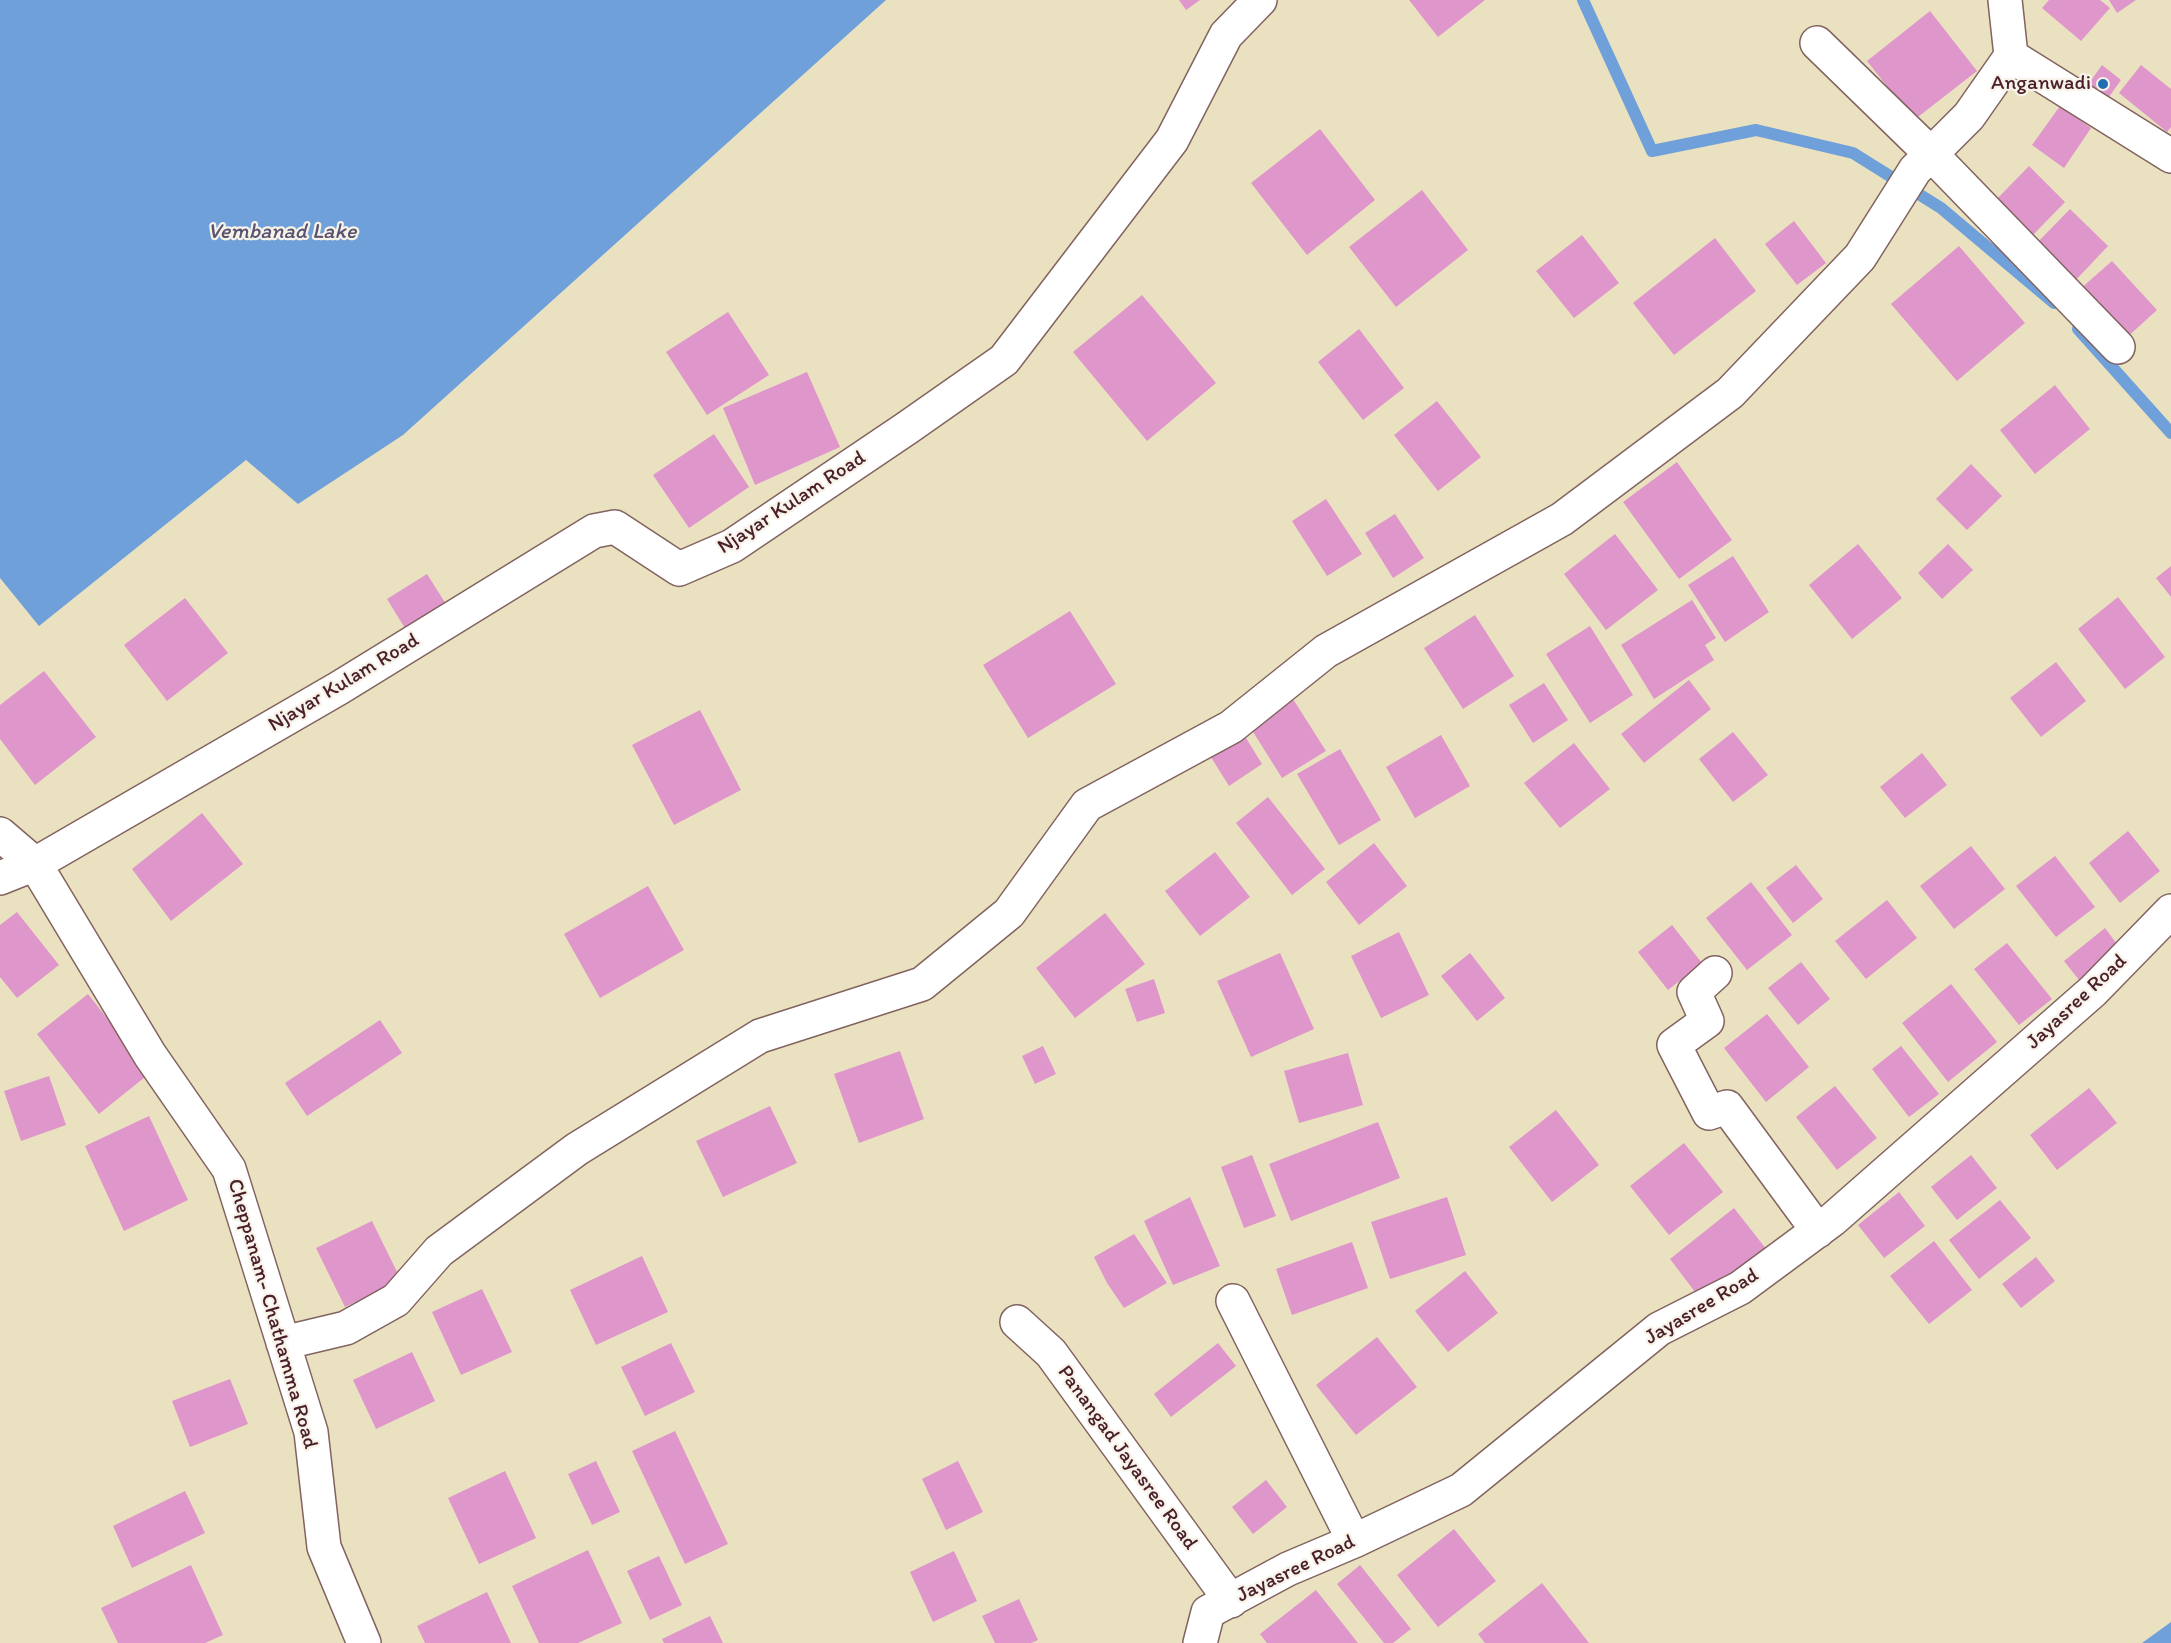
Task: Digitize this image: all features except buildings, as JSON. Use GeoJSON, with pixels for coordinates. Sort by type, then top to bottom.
{"type":"FeatureCollection","features":[{"type":"Feature","properties":{"kind":"street","name":"Njayar Kulam Road"},"geometry":{"type":"LineString","coordinates":[[34,864],[339,687],[594,531],[615,527],[679,569],[732,546],[898,435],[1004,360],[1172,140],[1226,35],[1260,0]]}},
{"type":"Feature","properties":{"kind":"street"},"geometry":{"type":"LineString","coordinates":[[283,1343],[346,1328],[396,1300],[439,1251],[577,1149],[760,1036],[922,984],[1009,913],[1087,805],[1232,727],[1326,651],[1562,519],[1730,393],[1860,257],[1923,162],[1969,116],[2011,56],[2005,0]]}},
{"type":"Feature","properties":{"kind":"street"},"geometry":{"type":"LineString","coordinates":[[1817,43],[1923,162],[2118,348]]}},
{"type":"Feature","properties":{"kind":"street"},"geometry":{"type":"LineString","coordinates":[[2011,56],[2171,156]]}},
{"type":"Feature","properties":{"kind":"street","name":"Cheppanam- Chathamma Road"},"geometry":{"type":"LineString","coordinates":[[0,834],[34,864],[150,1054],[229,1169],[311,1432],[324,1548],[364,1643]]}},
{"type":"Feature","properties":{"kind":"street"},"geometry":{"type":"LineString","coordinates":[[0,878],[34,864]]}},
{"type":"Feature","properties":{"kind":"street","name":"Jayasree Road"},"geometry":{"type":"LineString","coordinates":[[1200,1643],[1208,1612],[1288,1569],[1354,1541],[1461,1490],[1659,1329],[1740,1288],[1818,1231],[2093,991],[2171,910]]}},
{"type":"Feature","properties":{"kind":"street"},"geometry":{"type":"LineString","coordinates":[[1714,973],[1694,992],[1707,1021],[1674,1045],[1709,1113],[1727,1107],[1818,1231]]}},
{"type":"Feature","properties":{"kind":"street"},"geometry":{"type":"LineString","coordinates":[[1233,1301],[1354,1541]]}},
{"type":"Feature","properties":{"kind":"street","name":"Panangad Jayasree Road"},"geometry":{"type":"LineString","coordinates":[[1017,1322],[1051,1353],[1231,1601]]}},
{"type":"Feature","properties":{"kind":"water","name":"Vembanad Lake"},"geometry":{"type":"Polygon","coordinates":[[[0,0],[886,0],[403,435],[298,504],[246,460],[39,626],[0,578],[0,0]]]}},
{"type":"Feature","properties":{"kind":"water"},"geometry":{"type":"Polygon","coordinates":[[[2171,1622],[2171,1643],[2142,1643],[2171,1622]]]}},
{"type":"Feature","properties":{"kind":"waterway"},"geometry":{"type":"LineString","coordinates":[[1583,0],[1652,151],[1756,130],[1853,153],[1941,208],[2054,303]]}},
{"type":"Feature","properties":{"kind":"waterway"},"geometry":{"type":"LineString","coordinates":[[2078,329],[2171,433]]}},
{"type":"Feature","properties":{"kind":"place","name":"Anganwadi"},"geometry":{"type":"Point","coordinates":[2103,84]}}]}
